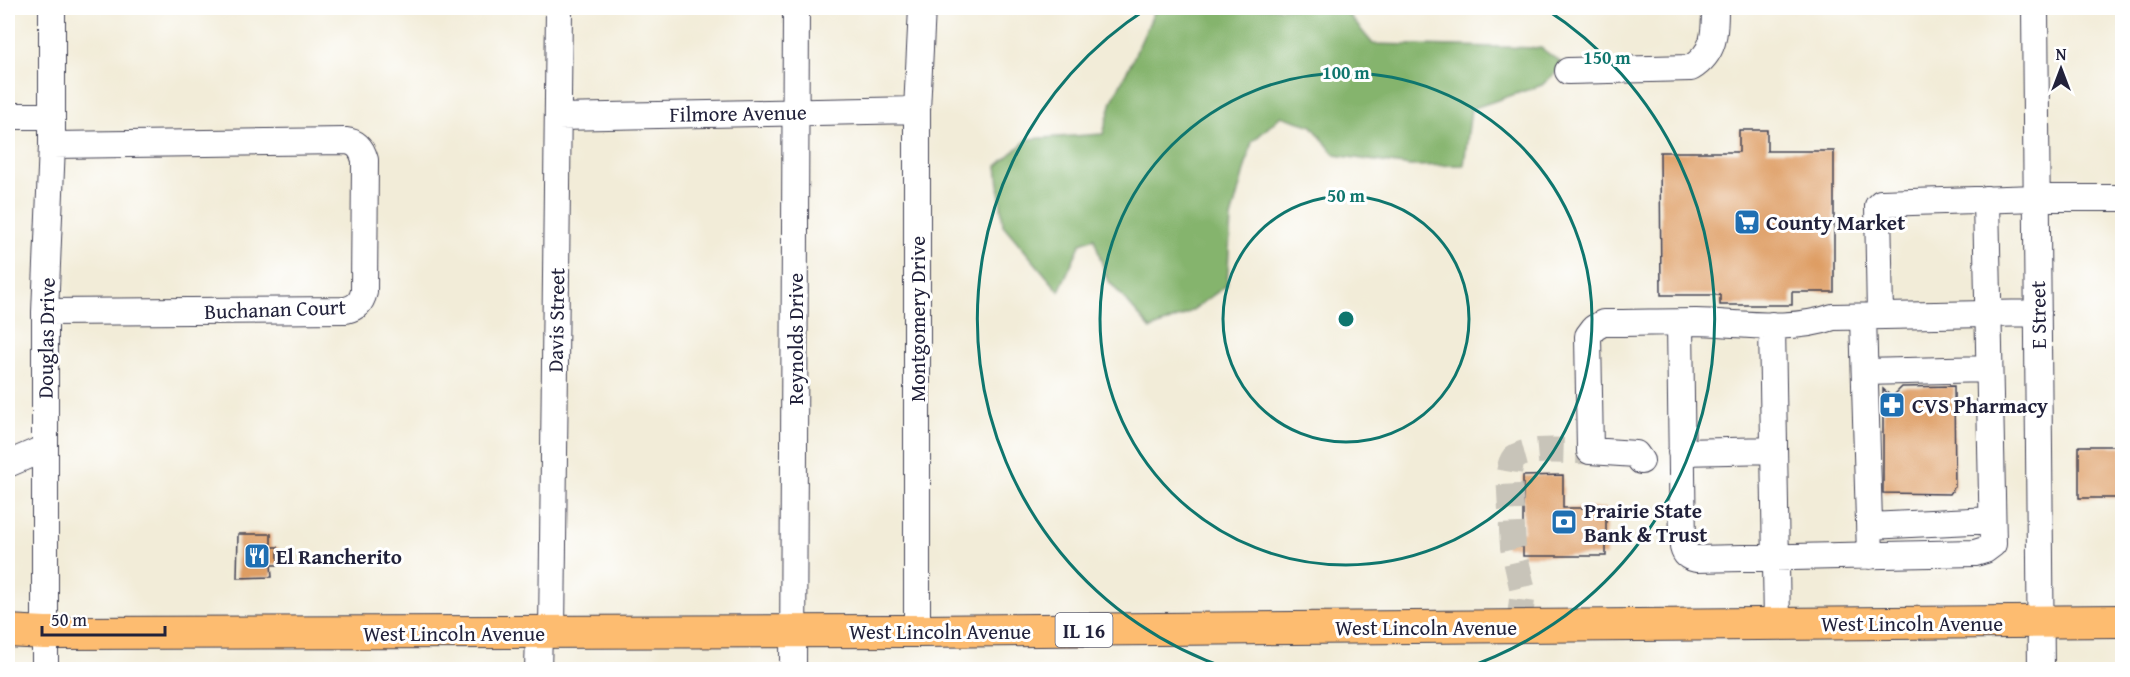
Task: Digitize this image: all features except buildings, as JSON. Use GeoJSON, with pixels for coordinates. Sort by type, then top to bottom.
{"type":"FeatureCollection","features":[{"type":"Feature","properties":{"kind":"main road","name":"West Lincoln Avenue"},"geometry":{"type":"LineString","coordinates":[[45,633],[794,632],[2122,621]]}},
{"type":"Feature","properties":{"kind":"main road","name":"IL 16"},"geometry":{"type":"LineString","coordinates":[[8,631],[45,633]]}},
{"type":"Feature","properties":{"kind":"main road","name":"IL 16"},"geometry":{"type":"LineString","coordinates":[[8,637],[45,633]]}},
{"type":"Feature","properties":{"kind":"street","name":"Douglas Drive"},"geometry":{"type":"LineString","coordinates":[[45,669],[45,312],[52,145],[52,8]]}},
{"type":"Feature","properties":{"kind":"street","name":"Davis Street"},"geometry":{"type":"LineString","coordinates":[[538,669],[545,633],[559,8]]}},
{"type":"Feature","properties":{"kind":"street","name":"Reynolds Drive"},"geometry":{"type":"LineString","coordinates":[[794,669],[796,8]]}},
{"type":"Feature","properties":{"kind":"street","name":"Montgomery Drive"},"geometry":{"type":"LineString","coordinates":[[916,631],[917,110],[922,8]]}},
{"type":"Feature","properties":{"kind":"street"},"geometry":{"type":"LineString","coordinates":[[1568,71],[1691,69],[1705,58],[1709,51],[1715,30],[1715,8]]}},
{"type":"Feature","properties":{"kind":"street","name":"E Street"},"geometry":{"type":"LineString","coordinates":[[2035,8],[2042,669]]}},
{"type":"Feature","properties":{"kind":"street","name":"Filmore Avenue"},"geometry":{"type":"LineString","coordinates":[[558,117],[917,110]]}},
{"type":"Feature","properties":{"kind":"street"},"geometry":{"type":"LineString","coordinates":[[8,116],[52,116]]}},
{"type":"Feature","properties":{"kind":"street","name":"Buchanan Court"},"geometry":{"type":"LineString","coordinates":[[45,312],[346,310],[356,308],[362,301],[364,292],[365,160],[356,144],[346,141],[52,145]]}},
{"type":"Feature","properties":{"kind":"street"},"geometry":{"type":"LineString","coordinates":[[1870,556],[1865,372],[1878,206],[1886,201],[2122,198]]}},
{"type":"Feature","properties":{"kind":"street"},"geometry":{"type":"LineString","coordinates":[[1680,323],[1684,553],[1688,558],[1870,556],[1975,553],[1985,550],[1993,544],[1986,199]]}},
{"type":"Feature","properties":{"kind":"street"},"geometry":{"type":"LineString","coordinates":[[1641,461],[1636,454],[1590,452],[1588,336],[1594,328],[1604,323],[1772,325],[1819,322],[1833,317],[2038,314]]}},
{"type":"Feature","properties":{"kind":"street"},"geometry":{"type":"LineString","coordinates":[[1772,325],[1777,624]]}},
{"type":"Feature","properties":{"kind":"street"},"geometry":{"type":"LineString","coordinates":[[1865,372],[1988,369]]}},
{"type":"Feature","properties":{"kind":"street"},"geometry":{"type":"LineString","coordinates":[[8,464],[45,448]]}},
{"type":"Feature","properties":{"kind":"street"},"geometry":{"type":"LineString","coordinates":[[1682,452],[1774,450]]}},
{"type":"Feature","properties":{"kind":"street"},"geometry":{"type":"LineString","coordinates":[[1870,526],[1992,520]]}},
{"type":"Feature","properties":{"kind":"green space"},"geometry":{"type":"Polygon","coordinates":[[[1156,8],[1343,8],[1373,44],[1541,48],[1564,65],[1542,85],[1471,109],[1464,165],[1410,166],[1335,155],[1312,126],[1281,116],[1252,142],[1231,218],[1227,285],[1187,314],[1151,329],[1107,279],[1094,238],[1081,243],[1059,291],[1003,225],[997,166],[1028,139],[1103,134],[1112,101],[1156,8]]]}},
{"type":"Feature","properties":{"kind":"tunnel"},"geometry":{"type":"LineString","coordinates":[[1519,626],[1523,591],[1513,547],[1509,473],[1511,463],[1513,459],[1524,453],[1552,450],[1590,451]]}},
{"type":"Feature","properties":{"kind":"place","name":"County Market"},"geometry":{"type":"Point","coordinates":[1747,222]}},
{"type":"Feature","properties":{"kind":"place","name":"CVS Pharmacy"},"geometry":{"type":"Point","coordinates":[1892,405]}},
{"type":"Feature","properties":{"kind":"place","name":"Prairie State Bank & Trust"},"geometry":{"type":"Point","coordinates":[1564,522]}},
{"type":"Feature","properties":{"kind":"place","name":"El Rancherito"},"geometry":{"type":"Point","coordinates":[257,556]}}]}
